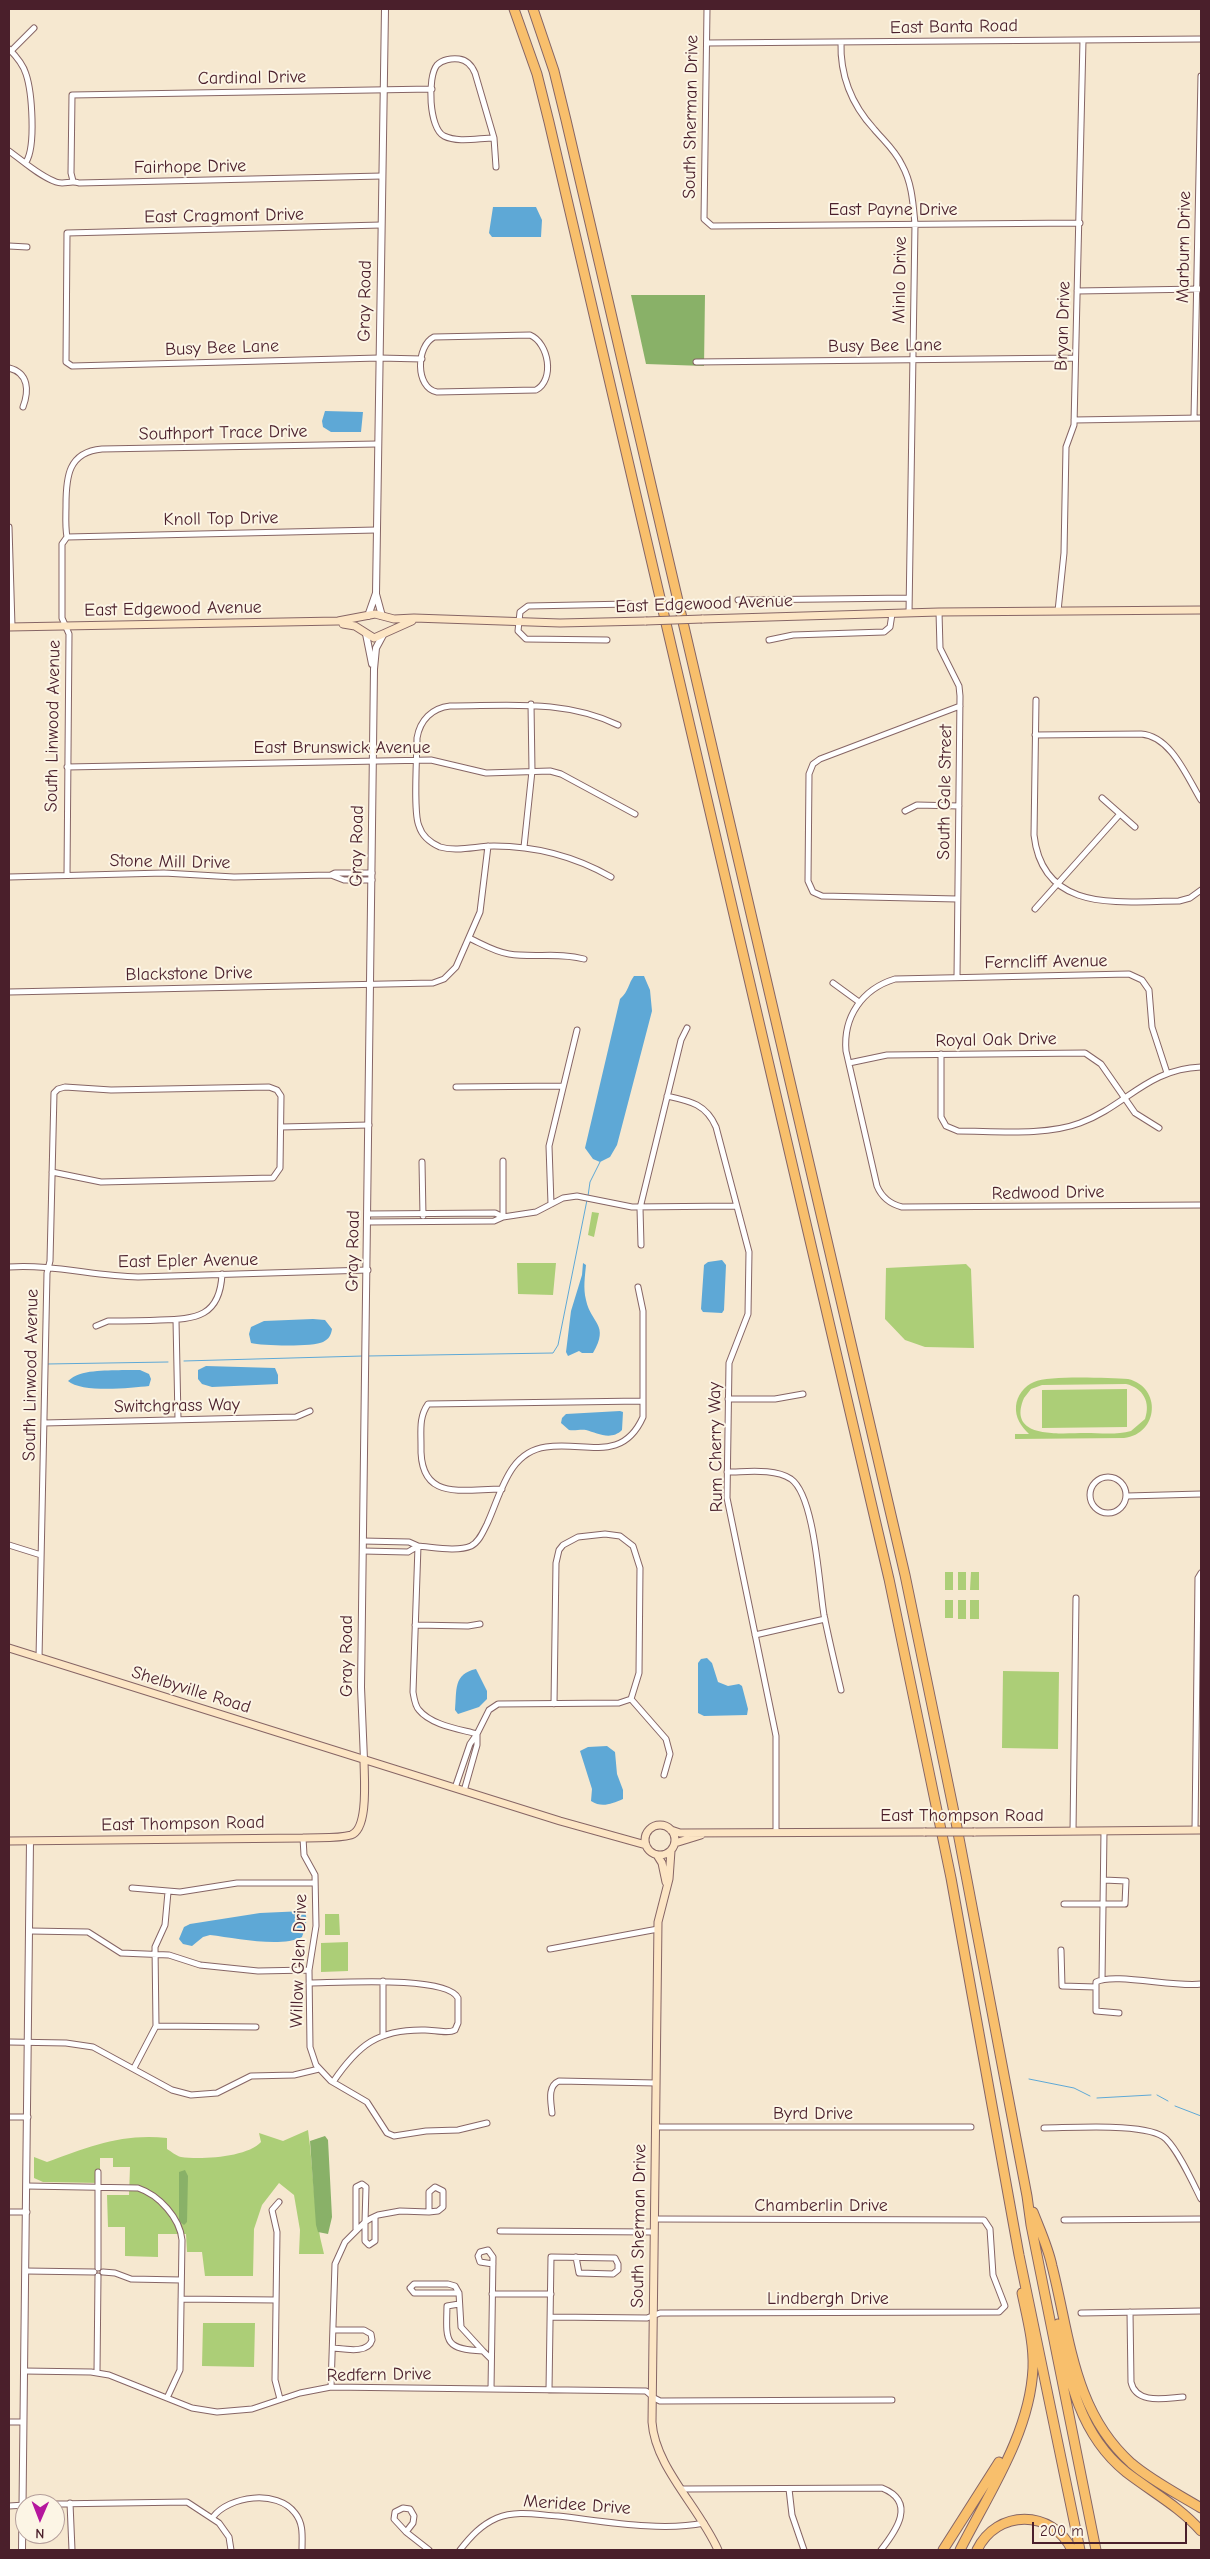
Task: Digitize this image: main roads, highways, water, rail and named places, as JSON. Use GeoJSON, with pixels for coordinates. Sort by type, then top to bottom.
{"type":"FeatureCollection","features":[{"type":"Feature","properties":{"kind":"highway"},"geometry":{"type":"LineString","coordinates":[[514,9],[537,74],[549,122],[889,1579],[951,1878],[1019,2255],[1080,2550]]}},
{"type":"Feature","properties":{"kind":"highway"},"geometry":{"type":"LineString","coordinates":[[533,9],[554,71],[566,120],[903,1566],[955,1817],[1028,2196],[1031,2225],[1096,2550]]}},
{"type":"Feature","properties":{"kind":"highway"},"geometry":{"type":"LineString","coordinates":[[1028,2196],[1052,2265],[1077,2376],[1093,2414],[1108,2438],[1131,2463],[1201,2508]]}},
{"type":"Feature","properties":{"kind":"highway"},"geometry":{"type":"LineString","coordinates":[[1042,2236],[1070,2383],[1090,2432],[1125,2472],[1179,2510],[1201,2531]]}},
{"type":"Feature","properties":{"kind":"highway"},"geometry":{"type":"LineString","coordinates":[[960,2550],[1019,2430],[1028,2404],[1033,2367],[1032,2349],[1020,2279],[1019,2255]]}},
{"type":"Feature","properties":{"kind":"highway"},"geometry":{"type":"LineString","coordinates":[[943,2550],[1019,2430]]}},
{"type":"Feature","properties":{"kind":"highway"},"geometry":{"type":"LineString","coordinates":[[977,2550],[984,2538],[993,2529],[1009,2521],[1022,2518],[1039,2521],[1055,2529],[1072,2550]]}},
{"type":"Feature","properties":{"kind":"main road","name":"East Edgewood Avenue"},"geometry":{"type":"LineString","coordinates":[[382,616],[394,620],[420,618],[575,623],[939,612],[1201,610]]}},
{"type":"Feature","properties":{"kind":"main road"},"geometry":{"type":"LineString","coordinates":[[375,614],[382,616],[386,624],[384,635],[374,638],[366,634],[363,622],[368,616],[375,614]]}},
{"type":"Feature","properties":{"kind":"main road","name":"East Edgewood Avenue"},"geometry":{"type":"LineString","coordinates":[[10,627],[338,622],[368,616]]}},
{"type":"Feature","properties":{"kind":"main road","name":"East Edgewood Avenue"},"geometry":{"type":"LineString","coordinates":[[384,635],[398,626],[420,618]]}},
{"type":"Feature","properties":{"kind":"main road","name":"East Edgewood Avenue"},"geometry":{"type":"LineString","coordinates":[[338,622],[355,626],[366,634]]}},
{"type":"Feature","properties":{"kind":"main road","name":"Shelbyville Road"},"geometry":{"type":"LineString","coordinates":[[9,1648],[364,1760]]}},
{"type":"Feature","properties":{"kind":"main road"},"geometry":{"type":"LineString","coordinates":[[364,1760],[610,1835],[646,1844],[657,1854],[671,1851],[675,1843],[671,1830],[658,1826],[647,1835],[610,1835]]}},
{"type":"Feature","properties":{"kind":"main road","name":"Gray Road"},"geometry":{"type":"LineString","coordinates":[[356,1832],[362,1819],[364,1760]]}},
{"type":"Feature","properties":{"kind":"main road","name":"East Thompson Road"},"geometry":{"type":"LineString","coordinates":[[671,1830],[680,1833],[1198,1830]]}},
{"type":"Feature","properties":{"kind":"main road","name":"East Thompson Road"},"geometry":{"type":"LineString","coordinates":[[9,1841],[303,1838],[343,1836],[356,1832]]}},
{"type":"Feature","properties":{"kind":"main road","name":"East Thompson Road"},"geometry":{"type":"LineString","coordinates":[[675,1843],[709,1833],[724,1832]]}},
{"type":"Feature","properties":{"kind":"main road"},"geometry":{"type":"LineString","coordinates":[[646,1844],[647,1835]]}},
{"type":"Feature","properties":{"kind":"main road","name":"South Sherman Drive"},"geometry":{"type":"LineString","coordinates":[[671,1851],[669,1879],[666,1885],[658,1929],[653,2429],[663,2462],[705,2523],[718,2550]]}},
{"type":"Feature","properties":{"kind":"main road","name":"South Sherman Drive"},"geometry":{"type":"LineString","coordinates":[[657,1854],[662,1863],[666,1885]]}},
{"type":"Feature","properties":{"kind":"water"},"geometry":{"type":"Polygon","coordinates":[[[493,207],[536,207],[542,220],[541,237],[492,237],[489,233],[493,207]]]}},
{"type":"Feature","properties":{"kind":"water"},"geometry":{"type":"Polygon","coordinates":[[[325,411],[363,412],[361,432],[331,432],[323,427],[322,421],[325,411]]]}},
{"type":"Feature","properties":{"kind":"water"},"geometry":{"type":"Polygon","coordinates":[[[634,976],[644,976],[650,990],[652,1011],[617,1145],[610,1157],[600,1162],[593,1159],[585,1148],[620,999],[634,976]]]}},
{"type":"Feature","properties":{"kind":"water"},"geometry":{"type":"Polygon","coordinates":[[[722,1260],[726,1265],[724,1310],[722,1313],[703,1312],[701,1309],[704,1265],[708,1262],[722,1260]]]}},
{"type":"Feature","properties":{"kind":"water"},"geometry":{"type":"Polygon","coordinates":[[[583,1263],[586,1265],[584,1287],[586,1300],[588,1308],[600,1330],[600,1336],[593,1353],[582,1353],[579,1351],[568,1356],[566,1352],[571,1311],[582,1275],[583,1263]]]}},
{"type":"Feature","properties":{"kind":"water"},"geometry":{"type":"Polygon","coordinates":[[[325,1320],[332,1329],[327,1340],[309,1345],[251,1343],[249,1334],[251,1327],[264,1321],[325,1320]]]}},
{"type":"Feature","properties":{"kind":"water"},"geometry":{"type":"Polygon","coordinates":[[[206,1366],[275,1368],[278,1375],[278,1384],[212,1387],[202,1384],[198,1379],[198,1370],[206,1366]]]}},
{"type":"Feature","properties":{"kind":"water"},"geometry":{"type":"Polygon","coordinates":[[[140,1370],[149,1374],[151,1379],[149,1386],[95,1388],[74,1385],[68,1381],[73,1377],[86,1373],[140,1370]]]}},
{"type":"Feature","properties":{"kind":"water"},"geometry":{"type":"Polygon","coordinates":[[[623,1412],[622,1430],[609,1436],[584,1430],[569,1430],[561,1423],[562,1418],[566,1414],[623,1412]]]}},
{"type":"Feature","properties":{"kind":"water"},"geometry":{"type":"Polygon","coordinates":[[[707,1658],[712,1663],[718,1682],[728,1686],[739,1684],[742,1686],[748,1709],[747,1715],[704,1716],[698,1713],[698,1663],[701,1659],[707,1658]]]}},
{"type":"Feature","properties":{"kind":"water"},"geometry":{"type":"Polygon","coordinates":[[[476,1669],[487,1691],[487,1699],[479,1707],[458,1714],[455,1710],[456,1690],[460,1679],[469,1671],[476,1669]]]}},
{"type":"Feature","properties":{"kind":"water"},"geometry":{"type":"Polygon","coordinates":[[[607,1746],[615,1752],[617,1774],[623,1790],[623,1799],[603,1805],[591,1801],[592,1789],[580,1751],[588,1747],[607,1746]]]}},
{"type":"Feature","properties":{"kind":"water"},"geometry":{"type":"Polygon","coordinates":[[[304,1911],[306,1920],[302,1937],[293,1940],[270,1942],[210,1935],[203,1937],[192,1946],[183,1944],[179,1939],[184,1927],[190,1924],[260,1913],[304,1911]]]}},
{"type":"Feature","properties":{"kind":"waterway"},"geometry":{"type":"LineString","coordinates":[[588,1196],[590,1182],[600,1162]]}},
{"type":"Feature","properties":{"kind":"waterway"},"geometry":{"type":"LineString","coordinates":[[367,1356],[553,1353],[558,1345],[587,1200]]}},
{"type":"Feature","properties":{"kind":"waterway"},"geometry":{"type":"LineString","coordinates":[[184,1361],[363,1356]]}},
{"type":"Feature","properties":{"kind":"waterway"},"geometry":{"type":"LineString","coordinates":[[47,1364],[168,1362]]}},
{"type":"Feature","properties":{"kind":"waterway"},"geometry":{"type":"LineString","coordinates":[[1029,2079],[1074,2088],[1090,2096]]}},
{"type":"Feature","properties":{"kind":"waterway"},"geometry":{"type":"LineString","coordinates":[[1097,2098],[1151,2095]]}},
{"type":"Feature","properties":{"kind":"waterway"},"geometry":{"type":"LineString","coordinates":[[1157,2095],[1168,2101]]}},
{"type":"Feature","properties":{"kind":"waterway"},"geometry":{"type":"LineString","coordinates":[[1175,2106],[1201,2116]]}}]}
